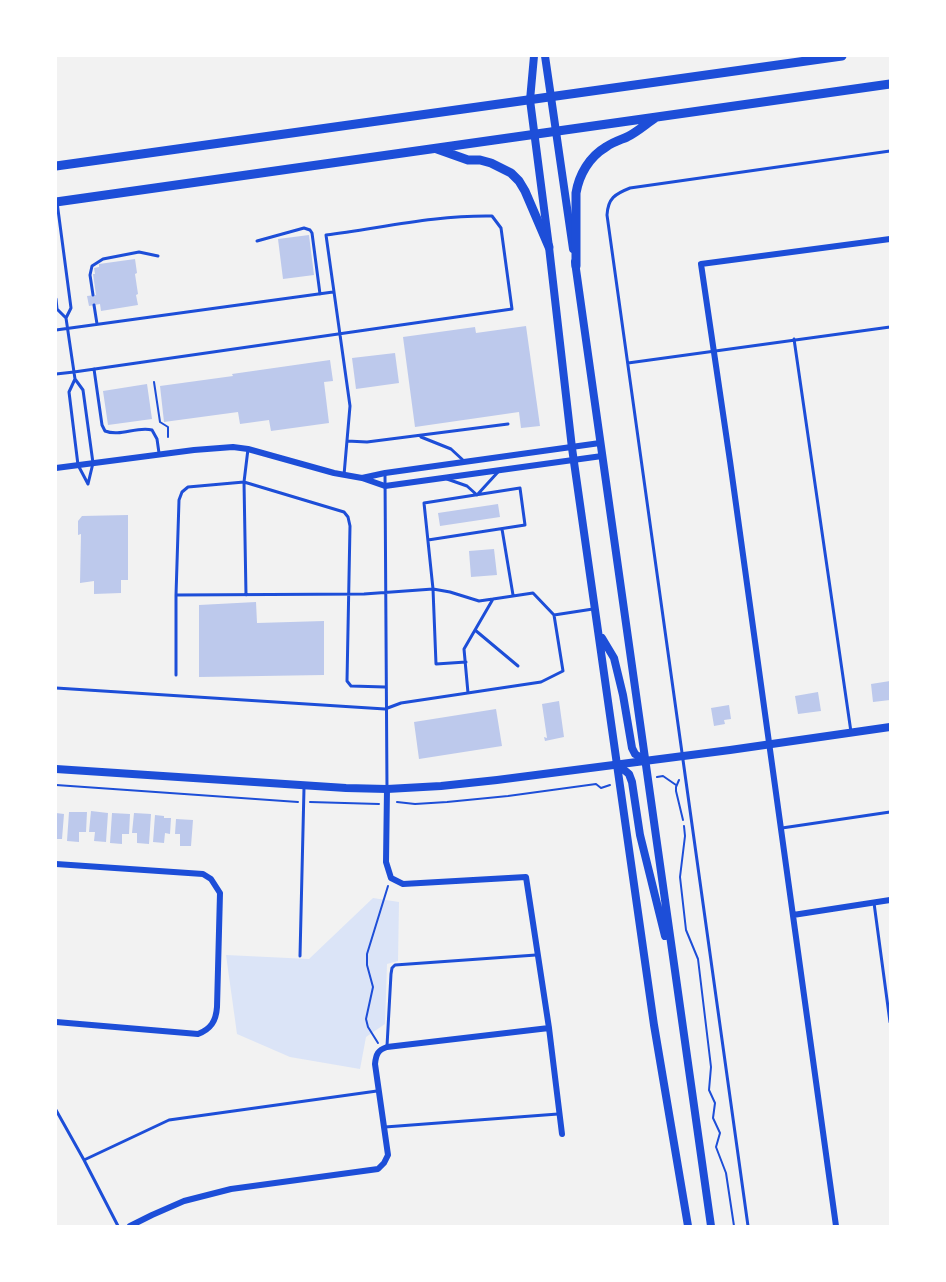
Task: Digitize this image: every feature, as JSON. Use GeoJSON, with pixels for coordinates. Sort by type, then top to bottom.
{"type":"FeatureCollection","features":[{"type":"Feature","properties":{"kind":"main road"},"geometry":{"type":"LineString","coordinates":[[56,166],[842,56]]}},
{"type":"Feature","properties":{"kind":"main road"},"geometry":{"type":"LineString","coordinates":[[56,201],[891,84]]}},
{"type":"Feature","properties":{"kind":"main road"},"geometry":{"type":"LineString","coordinates":[[551,97],[711,1227]]}},
{"type":"Feature","properties":{"kind":"main road"},"geometry":{"type":"LineString","coordinates":[[530,100],[572,448],[654,1025],[688,1227]]}},
{"type":"Feature","properties":{"kind":"main road"},"geometry":{"type":"LineString","coordinates":[[576,266],[576,193],[582,172],[605,147],[628,136],[657,117]]}},
{"type":"Feature","properties":{"kind":"main road"},"geometry":{"type":"LineString","coordinates":[[435,148],[468,160],[491,163],[511,173],[525,191],[549,247]]}},
{"type":"Feature","properties":{"kind":"main road"},"geometry":{"type":"LineString","coordinates":[[599,634],[614,658],[632,748],[635,754],[646,760]]}},
{"type":"Feature","properties":{"kind":"main road"},"geometry":{"type":"LineString","coordinates":[[617,764],[628,774],[634,790],[640,835],[676,980]]}},
{"type":"Feature","properties":{"kind":"street"},"geometry":{"type":"LineString","coordinates":[[530,100],[534,56]]}},
{"type":"Feature","properties":{"kind":"street"},"geometry":{"type":"LineString","coordinates":[[545,56],[551,97]]}},
{"type":"Feature","properties":{"kind":"street"},"geometry":{"type":"LineString","coordinates":[[837,1227],[701,264],[891,239]]}},
{"type":"Feature","properties":{"kind":"street"},"geometry":{"type":"LineString","coordinates":[[362,478],[600,443]]}},
{"type":"Feature","properties":{"kind":"street"},"geometry":{"type":"LineString","coordinates":[[56,468],[232,447],[362,478],[385,486],[602,456]]}},
{"type":"Feature","properties":{"kind":"street"},"geometry":{"type":"LineString","coordinates":[[56,770],[387,789],[496,780],[891,727]]}},
{"type":"Feature","properties":{"kind":"street"},"geometry":{"type":"LineString","coordinates":[[387,789],[386,862],[391,878],[403,884],[526,877],[562,1134]]}},
{"type":"Feature","properties":{"kind":"street"},"geometry":{"type":"LineString","coordinates":[[56,864],[203,874],[212,879],[220,893],[218,1007],[216,1017],[205,1031],[198,1034],[56,1022]]}},
{"type":"Feature","properties":{"kind":"street"},"geometry":{"type":"LineString","coordinates":[[793,915],[891,900]]}},
{"type":"Feature","properties":{"kind":"street"},"geometry":{"type":"LineString","coordinates":[[130,1227],[184,1201],[231,1189],[378,1169],[388,1155],[375,1064],[376,1056],[384,1048],[549,1029]]}},
{"type":"Feature","properties":{"kind":"lane"},"geometry":{"type":"LineString","coordinates":[[748,1227],[607,215],[608,206],[612,197],[630,188],[891,151]]}},
{"type":"Feature","properties":{"kind":"lane"},"geometry":{"type":"LineString","coordinates":[[56,201],[72,308],[66,318],[67,328],[75,379],[83,390],[93,463],[88,484],[78,465],[69,392],[75,379]]}},
{"type":"Feature","properties":{"kind":"lane"},"geometry":{"type":"LineString","coordinates":[[56,374],[339,333],[512,309],[501,228],[492,216],[446,218],[326,235],[333,292],[339,333],[350,406],[344,475]]}},
{"type":"Feature","properties":{"kind":"lane"},"geometry":{"type":"LineString","coordinates":[[257,241],[304,228],[310,230],[321,294]]}},
{"type":"Feature","properties":{"kind":"lane"},"geometry":{"type":"LineString","coordinates":[[93,295],[90,275],[92,266],[103,259],[139,252],[158,256]]}},
{"type":"Feature","properties":{"kind":"lane"},"geometry":{"type":"LineString","coordinates":[[56,330],[333,292]]}},
{"type":"Feature","properties":{"kind":"lane"},"geometry":{"type":"LineString","coordinates":[[56,299],[57,309],[66,318]]}},
{"type":"Feature","properties":{"kind":"lane"},"geometry":{"type":"LineString","coordinates":[[94,305],[97,324]]}},
{"type":"Feature","properties":{"kind":"lane"},"geometry":{"type":"LineString","coordinates":[[628,363],[891,327]]}},
{"type":"Feature","properties":{"kind":"lane"},"geometry":{"type":"LineString","coordinates":[[794,339],[851,732]]}},
{"type":"Feature","properties":{"kind":"lane"},"geometry":{"type":"LineString","coordinates":[[94,369],[102,425],[105,431],[111,433],[144,428],[152,430],[157,439],[159,454]]}},
{"type":"Feature","properties":{"kind":"lane"},"geometry":{"type":"LineString","coordinates":[[347,441],[367,442],[508,424]]}},
{"type":"Feature","properties":{"kind":"lane"},"geometry":{"type":"LineString","coordinates":[[419,436],[451,449],[465,462]]}},
{"type":"Feature","properties":{"kind":"lane"},"geometry":{"type":"LineString","coordinates":[[246,595],[244,482],[248,449]]}},
{"type":"Feature","properties":{"kind":"lane"},"geometry":{"type":"LineString","coordinates":[[477,495],[500,470]]}},
{"type":"Feature","properties":{"kind":"lane"},"geometry":{"type":"LineString","coordinates":[[385,473],[387,789]]}},
{"type":"Feature","properties":{"kind":"lane"},"geometry":{"type":"LineString","coordinates":[[443,478],[467,486],[477,495]]}},
{"type":"Feature","properties":{"kind":"lane"},"geometry":{"type":"LineString","coordinates":[[176,675],[179,500],[182,492],[188,487],[244,482],[345,512],[350,526],[347,681],[351,686],[385,687]]}},
{"type":"Feature","properties":{"kind":"lane"},"geometry":{"type":"LineString","coordinates":[[428,540],[525,525],[520,488],[424,502],[433,590],[436,664],[466,662]]}},
{"type":"Feature","properties":{"kind":"lane"},"geometry":{"type":"LineString","coordinates":[[502,529],[513,595]]}},
{"type":"Feature","properties":{"kind":"lane"},"geometry":{"type":"LineString","coordinates":[[56,688],[385,709],[401,703],[541,682],[562,671],[554,615],[533,592],[479,601],[450,592],[433,590],[349,594],[176,595]]}},
{"type":"Feature","properties":{"kind":"lane"},"geometry":{"type":"LineString","coordinates":[[468,693],[464,649],[494,598]]}},
{"type":"Feature","properties":{"kind":"lane"},"geometry":{"type":"LineString","coordinates":[[554,615],[595,608]]}},
{"type":"Feature","properties":{"kind":"lane"},"geometry":{"type":"LineString","coordinates":[[475,630],[518,666]]}},
{"type":"Feature","properties":{"kind":"lane"},"geometry":{"type":"LineString","coordinates":[[300,956],[304,786]]}},
{"type":"Feature","properties":{"kind":"lane"},"geometry":{"type":"LineString","coordinates":[[781,828],[891,812]]}},
{"type":"Feature","properties":{"kind":"lane"},"geometry":{"type":"LineString","coordinates":[[874,903],[891,1022]]}},
{"type":"Feature","properties":{"kind":"lane"},"geometry":{"type":"LineString","coordinates":[[384,1048],[391,974],[395,965],[538,954]]}},
{"type":"Feature","properties":{"kind":"lane"},"geometry":{"type":"LineString","coordinates":[[84,1160],[169,1120],[379,1091]]}},
{"type":"Feature","properties":{"kind":"lane"},"geometry":{"type":"LineString","coordinates":[[56,1110],[118,1227]]}},
{"type":"Feature","properties":{"kind":"lane"},"geometry":{"type":"LineString","coordinates":[[384,1127],[560,1114]]}},
{"type":"Feature","properties":{"kind":"path"},"geometry":{"type":"LineString","coordinates":[[154,382],[160,422],[168,427],[168,437]]}},
{"type":"Feature","properties":{"kind":"path"},"geometry":{"type":"LineString","coordinates":[[686,773],[676,785],[685,836],[680,877],[686,930],[698,959],[711,1067],[709,1090],[715,1103],[713,1118],[720,1133],[716,1147],[726,1173],[734,1227]]}},
{"type":"Feature","properties":{"kind":"path"},"geometry":{"type":"LineString","coordinates":[[663,776],[676,785]]}},
{"type":"Feature","properties":{"kind":"path"},"geometry":{"type":"LineString","coordinates":[[400,802],[415,804],[447,802],[596,784],[601,788],[606,785]]}},
{"type":"Feature","properties":{"kind":"path"},"geometry":{"type":"LineString","coordinates":[[56,785],[304,802],[374,804]]}},
{"type":"Feature","properties":{"kind":"path"},"geometry":{"type":"LineString","coordinates":[[384,1048],[366,1024],[373,987],[366,959],[391,878]]}},
{"type":"Feature","properties":{"kind":"shaded area"},"geometry":{"type":"Polygon","coordinates":[[[373,898],[399,902],[398,961],[387,964],[385,1024],[366,1037],[360,1069],[290,1057],[237,1034],[226,955],[309,959],[373,898]]]}},
{"type":"Feature","properties":{"kind":"building"},"geometry":{"type":"Polygon","coordinates":[[[309,235],[314,275],[283,279],[278,239],[309,235]]]}},
{"type":"Feature","properties":{"kind":"building"},"geometry":{"type":"Polygon","coordinates":[[[135,259],[138,305],[101,311],[100,304],[89,306],[87,296],[96,295],[94,268],[99,267],[99,264],[135,259]]]}},
{"type":"Feature","properties":{"kind":"building"},"geometry":{"type":"Polygon","coordinates":[[[526,326],[540,426],[521,428],[519,412],[415,427],[403,337],[475,327],[476,333],[526,326]]]}},
{"type":"Feature","properties":{"kind":"building"},"geometry":{"type":"Polygon","coordinates":[[[395,353],[399,383],[356,389],[352,358],[395,353]]]}},
{"type":"Feature","properties":{"kind":"building"},"geometry":{"type":"Polygon","coordinates":[[[330,360],[333,381],[324,382],[329,423],[271,431],[269,420],[240,424],[238,412],[164,422],[160,386],[330,360]]]}},
{"type":"Feature","properties":{"kind":"building"},"geometry":{"type":"Polygon","coordinates":[[[147,384],[152,419],[108,425],[103,391],[147,384]]]}},
{"type":"Feature","properties":{"kind":"building"},"geometry":{"type":"Polygon","coordinates":[[[498,504],[500,517],[440,526],[438,513],[498,504]]]}},
{"type":"Feature","properties":{"kind":"building"},"geometry":{"type":"Polygon","coordinates":[[[128,515],[128,580],[121,580],[121,593],[94,594],[94,581],[80,583],[81,534],[78,535],[78,521],[82,516],[128,515]]]}},
{"type":"Feature","properties":{"kind":"building"},"geometry":{"type":"Polygon","coordinates":[[[494,549],[497,575],[471,577],[469,551],[494,549]]]}},
{"type":"Feature","properties":{"kind":"building"},"geometry":{"type":"Polygon","coordinates":[[[256,602],[257,623],[324,621],[324,675],[199,677],[199,605],[256,602]]]}},
{"type":"Feature","properties":{"kind":"building"},"geometry":{"type":"Polygon","coordinates":[[[890,681],[890,700],[873,702],[871,684],[890,681]]]}},
{"type":"Feature","properties":{"kind":"building"},"geometry":{"type":"Polygon","coordinates":[[[818,692],[821,711],[798,714],[795,696],[818,692]]]}},
{"type":"Feature","properties":{"kind":"building"},"geometry":{"type":"Polygon","coordinates":[[[559,701],[564,737],[545,741],[544,737],[547,738],[542,704],[559,701]]]}},
{"type":"Feature","properties":{"kind":"building"},"geometry":{"type":"Polygon","coordinates":[[[729,705],[731,719],[724,720],[725,724],[714,726],[711,708],[729,705]]]}},
{"type":"Feature","properties":{"kind":"building"},"geometry":{"type":"Polygon","coordinates":[[[496,709],[502,746],[419,759],[414,722],[496,709]]]}},
{"type":"Feature","properties":{"kind":"building"},"geometry":{"type":"Polygon","coordinates":[[[91,811],[108,813],[106,842],[94,841],[95,832],[89,832],[91,811]]]}},
{"type":"Feature","properties":{"kind":"building"},"geometry":{"type":"Polygon","coordinates":[[[69,812],[87,812],[86,832],[79,832],[79,842],[67,841],[69,812]]]}},
{"type":"Feature","properties":{"kind":"building"},"geometry":{"type":"Polygon","coordinates":[[[56,813],[64,814],[62,839],[56,839],[56,813]]]}},
{"type":"Feature","properties":{"kind":"building"},"geometry":{"type":"Polygon","coordinates":[[[112,813],[130,814],[129,834],[122,834],[122,844],[110,843],[112,813]]]}},
{"type":"Feature","properties":{"kind":"building"},"geometry":{"type":"Polygon","coordinates":[[[134,813],[151,814],[149,844],[137,843],[137,833],[132,833],[134,813]]]}},
{"type":"Feature","properties":{"kind":"building"},"geometry":{"type":"Polygon","coordinates":[[[155,815],[171,818],[170,834],[165,833],[164,843],[153,842],[155,815]]]}},
{"type":"Feature","properties":{"kind":"building"},"geometry":{"type":"Polygon","coordinates":[[[176,819],[193,820],[191,846],[180,846],[180,834],[175,834],[176,819]]]}}]}
